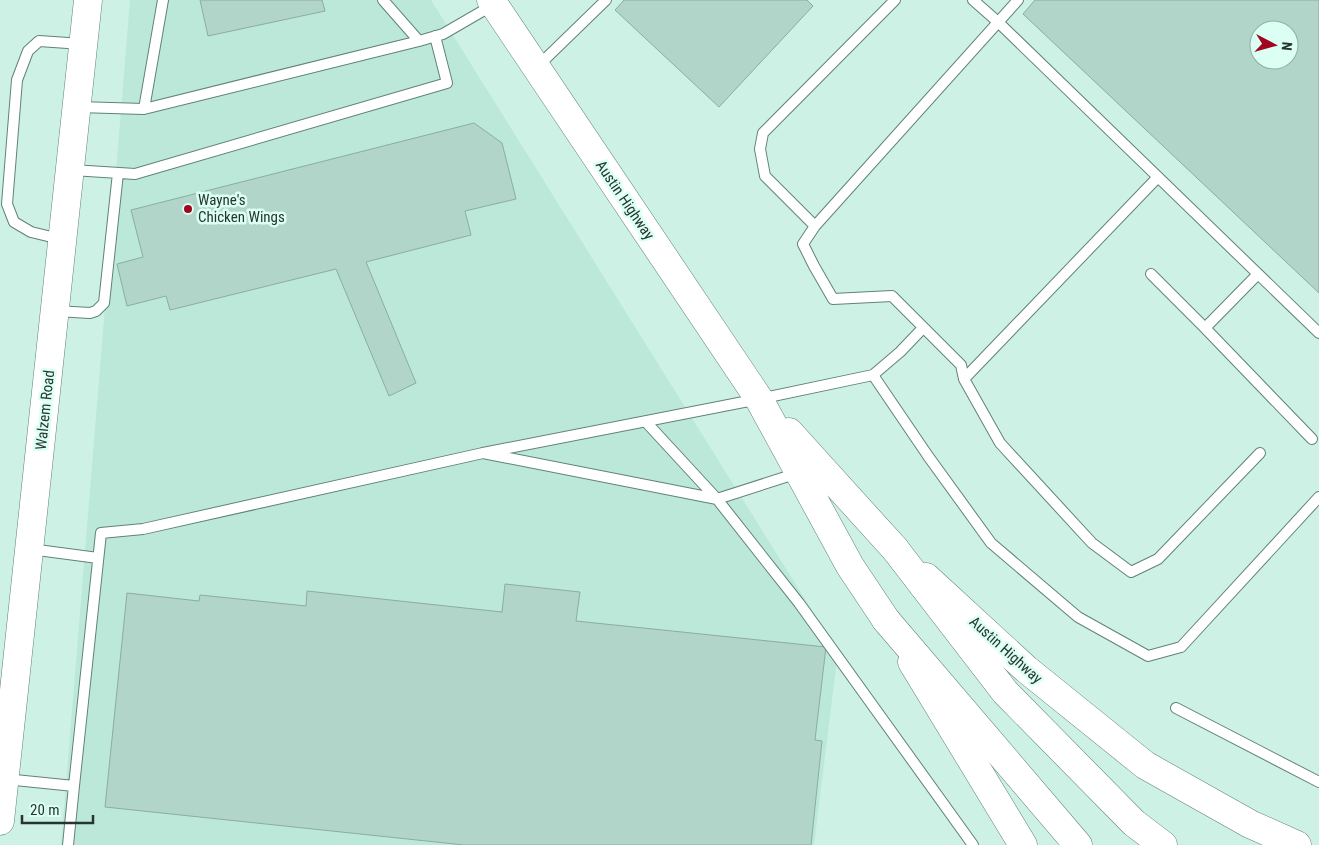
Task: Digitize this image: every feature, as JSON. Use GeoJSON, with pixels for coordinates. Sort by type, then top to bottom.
{"type":"FeatureCollection","features":[{"type":"Feature","properties":{"kind":"main road","name":"Walzem Road"},"geometry":{"type":"LineString","coordinates":[[0,820],[88,0]]}},
{"type":"Feature","properties":{"kind":"main road","name":"Austin Highway"},"geometry":{"type":"LineString","coordinates":[[492,2],[759,399],[850,566],[886,620],[1023,845]]}},
{"type":"Feature","properties":{"kind":"main road","name":"Austin Highway"},"geometry":{"type":"LineString","coordinates":[[759,399],[895,549],[1026,669],[1145,766],[1250,824],[1297,845]]}},
{"type":"Feature","properties":{"kind":"main road"},"geometry":{"type":"LineString","coordinates":[[895,549],[1004,692],[1134,823],[1163,845]]}},
{"type":"Feature","properties":{"kind":"main road"},"geometry":{"type":"LineString","coordinates":[[886,620],[1078,845]]}},
{"type":"Feature","properties":{"kind":"lane"},"geometry":{"type":"LineString","coordinates":[[144,109],[164,0]]}},
{"type":"Feature","properties":{"kind":"lane"},"geometry":{"type":"LineString","coordinates":[[383,0],[419,41]]}},
{"type":"Feature","properties":{"kind":"lane"},"geometry":{"type":"LineString","coordinates":[[536,67],[606,0]]}},
{"type":"Feature","properties":{"kind":"lane"},"geometry":{"type":"LineString","coordinates":[[815,226],[765,176],[760,149],[763,133],[895,0]]}},
{"type":"Feature","properties":{"kind":"lane"},"geometry":{"type":"LineString","coordinates":[[973,0],[998,22],[1319,334]]}},
{"type":"Feature","properties":{"kind":"lane"},"geometry":{"type":"LineString","coordinates":[[1018,0],[815,226],[803,244],[814,266],[833,299],[892,296],[961,365],[964,379],[1000,444],[1092,543],[1131,572],[1158,559],[1260,453]]}},
{"type":"Feature","properties":{"kind":"lane"},"geometry":{"type":"LineString","coordinates":[[78,107],[144,109],[419,41],[443,34],[492,2]]}},
{"type":"Feature","properties":{"kind":"lane"},"geometry":{"type":"LineString","coordinates":[[71,170],[135,174],[447,83],[435,36]]}},
{"type":"Feature","properties":{"kind":"lane"},"geometry":{"type":"LineString","coordinates":[[63,240],[31,232],[14,222],[7,204],[17,80],[28,51],[39,41],[83,44]]}},
{"type":"Feature","properties":{"kind":"lane"},"geometry":{"type":"LineString","coordinates":[[56,311],[96,312],[104,303],[118,173]]}},
{"type":"Feature","properties":{"kind":"lane"},"geometry":{"type":"LineString","coordinates":[[964,379],[1158,178]]}},
{"type":"Feature","properties":{"kind":"lane"},"geometry":{"type":"LineString","coordinates":[[1151,274],[1312,439]]}},
{"type":"Feature","properties":{"kind":"lane"},"geometry":{"type":"LineString","coordinates":[[1205,328],[1258,274]]}},
{"type":"Feature","properties":{"kind":"lane"},"geometry":{"type":"LineString","coordinates":[[68,845],[101,533],[143,529],[483,453],[646,422],[873,375],[900,352],[923,328]]}},
{"type":"Feature","properties":{"kind":"lane"},"geometry":{"type":"LineString","coordinates":[[873,375],[928,456],[991,543],[1078,617],[1148,656],[1181,646],[1319,497]]}},
{"type":"Feature","properties":{"kind":"lane"},"geometry":{"type":"LineString","coordinates":[[646,422],[717,499],[799,603],[972,845]]}},
{"type":"Feature","properties":{"kind":"lane"},"geometry":{"type":"LineString","coordinates":[[483,453],[717,499],[799,472]]}},
{"type":"Feature","properties":{"kind":"lane"},"geometry":{"type":"LineString","coordinates":[[30,549],[98,558]]}},
{"type":"Feature","properties":{"kind":"lane"},"geometry":{"type":"LineString","coordinates":[[1176,708],[1319,782]]}},
{"type":"Feature","properties":{"kind":"lane"},"geometry":{"type":"LineString","coordinates":[[4,779],[74,786]]}},
{"type":"Feature","properties":{"kind":"shaded area"},"geometry":{"type":"Polygon","coordinates":[[[130,0],[431,0],[838,652],[814,845],[61,845],[130,0]]]}},
{"type":"Feature","properties":{"kind":"building"},"geometry":{"type":"Polygon","coordinates":[[[200,0],[322,0],[325,11],[208,36],[200,0]]]}},
{"type":"Feature","properties":{"kind":"building"},"geometry":{"type":"Polygon","coordinates":[[[624,0],[807,0],[813,6],[719,107],[615,10],[624,0]]]}},
{"type":"Feature","properties":{"kind":"building"},"geometry":{"type":"Polygon","coordinates":[[[1035,0],[1319,0],[1319,293],[1023,14],[1035,0]]]}},
{"type":"Feature","properties":{"kind":"building"},"geometry":{"type":"Polygon","coordinates":[[[474,123],[502,143],[516,199],[465,211],[471,235],[366,262],[416,383],[389,396],[336,269],[170,310],[166,296],[127,306],[117,264],[143,257],[131,210],[474,123]]]}},
{"type":"Feature","properties":{"kind":"building"},"geometry":{"type":"Polygon","coordinates":[[[505,584],[580,592],[576,621],[826,647],[815,740],[822,741],[811,845],[464,845],[105,807],[127,593],[199,601],[200,595],[306,606],[307,591],[502,612],[505,584]]]}},
{"type":"Feature","properties":{"kind":"place","name":"Wayne's Chicken Wings"},"geometry":{"type":"Point","coordinates":[188,209]}}]}
